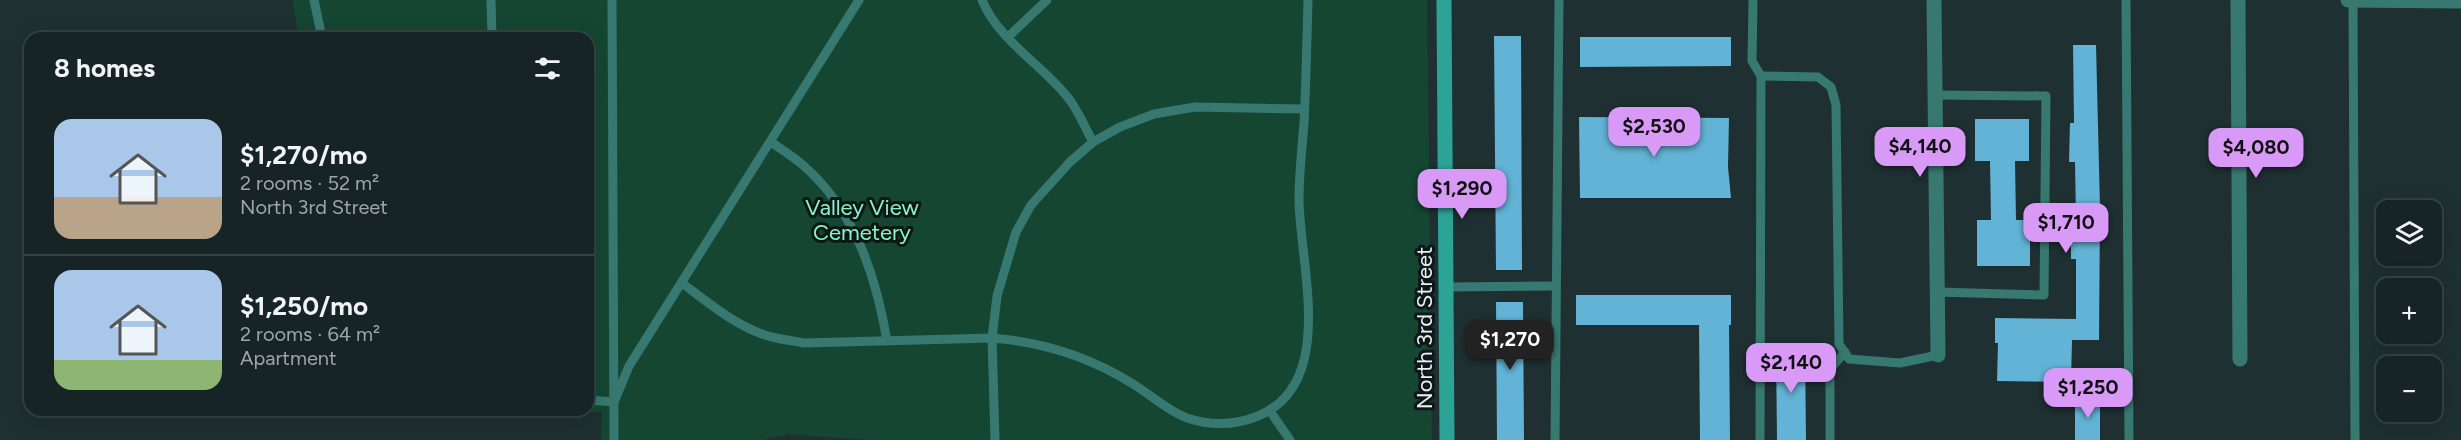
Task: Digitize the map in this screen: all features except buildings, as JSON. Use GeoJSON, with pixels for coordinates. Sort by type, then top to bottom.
{"type":"FeatureCollection","features":[{"type":"Feature","properties":{"kind":"main road","name":"North 3rd Street"},"geometry":{"type":"LineString","coordinates":[[1444,0],[1448,440]]}},
{"type":"Feature","properties":{"kind":"street"},"geometry":{"type":"LineString","coordinates":[[1934,0],[1938,355]]}},
{"type":"Feature","properties":{"kind":"street"},"geometry":{"type":"LineString","coordinates":[[2238,0],[2240,359]]}},
{"type":"Feature","properties":{"kind":"street"},"geometry":{"type":"LineString","coordinates":[[2348,0],[2461,1]]}},
{"type":"Feature","properties":{"kind":"lane"},"geometry":{"type":"LineString","coordinates":[[314,0],[320,32]]}},
{"type":"Feature","properties":{"kind":"lane"},"geometry":{"type":"LineString","coordinates":[[491,0],[492,32]]}},
{"type":"Feature","properties":{"kind":"lane"},"geometry":{"type":"LineString","coordinates":[[612,0],[614,440]]}},
{"type":"Feature","properties":{"kind":"lane"},"geometry":{"type":"LineString","coordinates":[[614,402],[629,366],[859,0]]}},
{"type":"Feature","properties":{"kind":"lane"},"geometry":{"type":"LineString","coordinates":[[982,0],[990,16],[1008,37],[1067,96],[1093,142]]}},
{"type":"Feature","properties":{"kind":"lane"},"geometry":{"type":"LineString","coordinates":[[1008,37],[1047,0]]}},
{"type":"Feature","properties":{"kind":"lane"},"geometry":{"type":"LineString","coordinates":[[682,283],[713,306],[749,328],[774,338],[804,343],[992,338],[1020,340],[1102,365],[1186,417],[1213,423],[1234,423],[1270,411],[1290,394],[1300,375],[1308,351],[1299,201],[1308,0]]}},
{"type":"Feature","properties":{"kind":"lane"},"geometry":{"type":"LineString","coordinates":[[1555,440],[1559,0]]}},
{"type":"Feature","properties":{"kind":"lane"},"geometry":{"type":"LineString","coordinates":[[1753,0],[1752,62],[1761,76],[1760,440]]}},
{"type":"Feature","properties":{"kind":"lane"},"geometry":{"type":"LineString","coordinates":[[2126,0],[2129,440]]}},
{"type":"Feature","properties":{"kind":"lane"},"geometry":{"type":"LineString","coordinates":[[2353,0],[2355,440]]}},
{"type":"Feature","properties":{"kind":"lane"},"geometry":{"type":"LineString","coordinates":[[1761,76],[1818,77],[1831,87],[1836,105],[1839,344],[1849,359],[1900,363],[1938,355]]}},
{"type":"Feature","properties":{"kind":"lane"},"geometry":{"type":"LineString","coordinates":[[1935,95],[2046,96],[2044,295],[1937,292]]}},
{"type":"Feature","properties":{"kind":"lane"},"geometry":{"type":"LineString","coordinates":[[995,440],[992,338],[997,296],[1016,232],[1030,205],[1070,162],[1093,142],[1120,127],[1154,114],[1195,107],[1304,109]]}},
{"type":"Feature","properties":{"kind":"lane"},"geometry":{"type":"LineString","coordinates":[[771,142],[804,166],[827,190],[845,217],[872,271],[887,341]]}},
{"type":"Feature","properties":{"kind":"lane"},"geometry":{"type":"LineString","coordinates":[[1446,287],[1557,286]]}},
{"type":"Feature","properties":{"kind":"lane"},"geometry":{"type":"LineString","coordinates":[[1830,440],[1830,369],[1845,352]]}},
{"type":"Feature","properties":{"kind":"lane"},"geometry":{"type":"LineString","coordinates":[[594,400],[614,402]]}},
{"type":"Feature","properties":{"kind":"lane"},"geometry":{"type":"LineString","coordinates":[[1270,411],[1290,440]]}},
{"type":"Feature","properties":{"kind":"green space","name":"Valley View Cemetery"},"geometry":{"type":"Polygon","coordinates":[[[292,0],[1427,0],[1432,440],[868,440],[788,434],[763,440],[601,440],[602,412],[594,412],[594,32],[298,32],[292,0]]]}}]}
